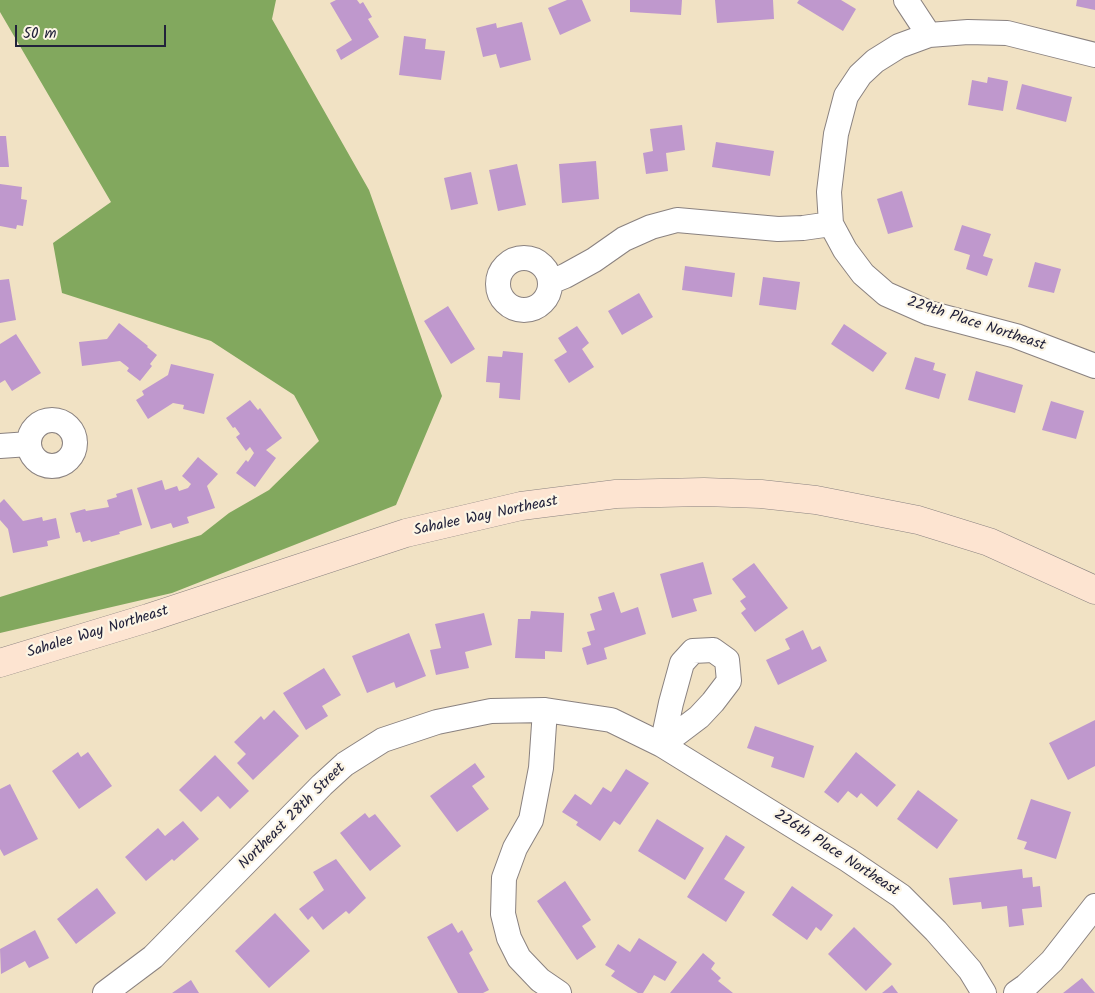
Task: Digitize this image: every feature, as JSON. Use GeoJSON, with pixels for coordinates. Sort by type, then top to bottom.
{"type":"FeatureCollection","features":[{"type":"Feature","properties":{"kind":"main road","name":"Sahalee Way Northeast"},"geometry":{"type":"LineString","coordinates":[[0,663],[148,618],[406,533],[522,506],[616,494],[704,492],[761,494],[816,500],[918,520],[988,542],[1095,590]]}},
{"type":"Feature","properties":{"kind":"street"},"geometry":{"type":"LineString","coordinates":[[906,0],[929,35]]}},
{"type":"Feature","properties":{"kind":"street","name":"229th Place Northeast"},"geometry":{"type":"LineString","coordinates":[[1095,55],[1007,33],[968,32],[929,35],[899,46],[875,61],[860,74],[846,96],[836,134],[829,192],[831,224],[845,250],[863,274],[886,294],[929,313],[1016,336],[1095,366]]}},
{"type":"Feature","properties":{"kind":"street"},"geometry":{"type":"LineString","coordinates":[[550,282],[594,260],[624,239],[651,227],[677,220],[778,229],[831,224]]}},
{"type":"Feature","properties":{"kind":"street"},"geometry":{"type":"LineString","coordinates":[[0,446],[29,444]]}},
{"type":"Feature","properties":{"kind":"street","name":"Northeast 28th Street"},"geometry":{"type":"LineString","coordinates":[[105,993],[153,957],[345,764],[383,740],[437,722],[491,710],[545,710],[611,720],[662,745]]}},
{"type":"Feature","properties":{"kind":"street"},"geometry":{"type":"LineString","coordinates":[[545,710],[541,768],[531,820],[515,848],[504,878],[502,914],[519,958],[540,980],[559,993]]}},
{"type":"Feature","properties":{"kind":"street","name":"226th Place Northeast"},"geometry":{"type":"LineString","coordinates":[[662,745],[848,860],[901,896],[936,931],[970,970],[984,993]]}},
{"type":"Feature","properties":{"kind":"street"},"geometry":{"type":"LineString","coordinates":[[1016,993],[1052,961],[1095,906]]}},
{"type":"Feature","properties":{"kind":"green space"},"geometry":{"type":"Polygon","coordinates":[[[0,0],[276,0],[272,19],[369,190],[442,396],[396,505],[172,593],[0,633],[0,597],[201,535],[229,513],[269,490],[319,441],[294,395],[211,341],[62,293],[53,243],[111,202],[0,12],[0,0]]]}},
{"type":"Feature","properties":{"kind":"building"},"geometry":{"type":"Polygon","coordinates":[[[336,0],[357,0],[360,4],[363,2],[372,17],[368,19],[379,37],[341,60],[336,50],[352,40],[330,3],[336,0]]]}},
{"type":"Feature","properties":{"kind":"building"},"geometry":{"type":"Polygon","coordinates":[[[567,0],[582,0],[591,21],[560,35],[548,8],[567,0]]]}},
{"type":"Feature","properties":{"kind":"building"},"geometry":{"type":"Polygon","coordinates":[[[630,0],[682,0],[681,15],[630,12],[630,0]]]}},
{"type":"Feature","properties":{"kind":"building"},"geometry":{"type":"Polygon","coordinates":[[[715,0],[773,0],[774,19],[717,23],[715,0]]]}},
{"type":"Feature","properties":{"kind":"building"},"geometry":{"type":"Polygon","coordinates":[[[799,0],[841,0],[856,9],[843,31],[797,3],[799,0]]]}},
{"type":"Feature","properties":{"kind":"building"},"geometry":{"type":"Polygon","coordinates":[[[1077,0],[1095,0],[1095,10],[1076,6],[1077,0]]]}},
{"type":"Feature","properties":{"kind":"building"},"geometry":{"type":"Polygon","coordinates":[[[522,22],[531,60],[500,68],[496,54],[483,57],[476,28],[496,23],[497,28],[522,22]]]}},
{"type":"Feature","properties":{"kind":"building"},"geometry":{"type":"Polygon","coordinates":[[[404,36],[426,39],[425,49],[445,51],[441,80],[399,75],[404,36]]]}},
{"type":"Feature","properties":{"kind":"building"},"geometry":{"type":"Polygon","coordinates":[[[988,77],[1008,81],[1003,111],[968,105],[972,80],[987,83],[988,77]]]}},
{"type":"Feature","properties":{"kind":"building"},"geometry":{"type":"Polygon","coordinates":[[[1022,84],[1072,97],[1066,122],[1016,109],[1022,84]]]}},
{"type":"Feature","properties":{"kind":"building"},"geometry":{"type":"Polygon","coordinates":[[[682,125],[685,150],[666,153],[668,171],[646,174],[643,153],[653,151],[650,129],[682,125]]]}},
{"type":"Feature","properties":{"kind":"building"},"geometry":{"type":"Polygon","coordinates":[[[0,136],[6,136],[9,167],[0,167],[0,136]]]}},
{"type":"Feature","properties":{"kind":"building"},"geometry":{"type":"Polygon","coordinates":[[[716,142],[774,151],[770,176],[712,167],[716,142]]]}},
{"type":"Feature","properties":{"kind":"building"},"geometry":{"type":"Polygon","coordinates":[[[596,161],[599,199],[562,203],[559,164],[596,161]]]}},
{"type":"Feature","properties":{"kind":"building"},"geometry":{"type":"Polygon","coordinates":[[[517,164],[526,205],[498,211],[489,170],[517,164]]]}},
{"type":"Feature","properties":{"kind":"building"},"geometry":{"type":"Polygon","coordinates":[[[471,172],[478,204],[451,210],[444,178],[471,172]]]}},
{"type":"Feature","properties":{"kind":"building"},"geometry":{"type":"Polygon","coordinates":[[[0,184],[22,187],[21,199],[27,200],[23,226],[17,225],[16,229],[0,226],[0,184]]]}},
{"type":"Feature","properties":{"kind":"building"},"geometry":{"type":"Polygon","coordinates":[[[902,191],[913,227],[888,234],[877,199],[902,191]]]}},
{"type":"Feature","properties":{"kind":"building"},"geometry":{"type":"Polygon","coordinates":[[[962,225],[991,234],[983,256],[993,259],[987,276],[966,269],[970,255],[954,250],[962,225]]]}},
{"type":"Feature","properties":{"kind":"building"},"geometry":{"type":"Polygon","coordinates":[[[1035,262],[1061,269],[1054,293],[1028,287],[1035,262]]]}},
{"type":"Feature","properties":{"kind":"building"},"geometry":{"type":"Polygon","coordinates":[[[685,266],[735,273],[732,297],[682,290],[685,266]]]}},
{"type":"Feature","properties":{"kind":"building"},"geometry":{"type":"Polygon","coordinates":[[[763,277],[800,282],[796,310],[759,305],[763,277]]]}},
{"type":"Feature","properties":{"kind":"building"},"geometry":{"type":"Polygon","coordinates":[[[9,279],[16,320],[0,323],[0,280],[9,279]]]}},
{"type":"Feature","properties":{"kind":"building"},"geometry":{"type":"Polygon","coordinates":[[[639,293],[653,317],[622,335],[608,311],[639,293]]]}},
{"type":"Feature","properties":{"kind":"building"},"geometry":{"type":"Polygon","coordinates":[[[448,306],[475,349],[451,364],[424,321],[448,306]]]}},
{"type":"Feature","properties":{"kind":"building"},"geometry":{"type":"Polygon","coordinates":[[[119,323],[157,355],[150,364],[152,366],[140,381],[127,371],[129,368],[120,361],[82,366],[79,342],[107,339],[119,323]]]}},
{"type":"Feature","properties":{"kind":"building"},"geometry":{"type":"Polygon","coordinates":[[[844,324],[887,353],[873,372],[831,344],[844,324]]]}},
{"type":"Feature","properties":{"kind":"building"},"geometry":{"type":"Polygon","coordinates":[[[577,326],[589,343],[582,349],[594,367],[569,383],[554,360],[567,352],[558,338],[577,326]]]}},
{"type":"Feature","properties":{"kind":"building"},"geometry":{"type":"Polygon","coordinates":[[[16,334],[41,373],[12,391],[5,380],[0,383],[0,344],[16,334]]]}},
{"type":"Feature","properties":{"kind":"building"},"geometry":{"type":"Polygon","coordinates":[[[503,351],[523,353],[520,400],[499,398],[500,383],[486,382],[488,356],[502,357],[503,351]]]}},
{"type":"Feature","properties":{"kind":"building"},"geometry":{"type":"Polygon","coordinates":[[[915,357],[935,363],[933,370],[946,374],[939,399],[905,389],[915,357]]]}},
{"type":"Feature","properties":{"kind":"building"},"geometry":{"type":"Polygon","coordinates":[[[171,364],[214,374],[204,414],[183,409],[184,405],[173,403],[148,419],[136,400],[144,395],[142,391],[168,375],[171,364]]]}},
{"type":"Feature","properties":{"kind":"building"},"geometry":{"type":"Polygon","coordinates":[[[976,371],[1023,385],[1015,413],[968,400],[976,371]]]}},
{"type":"Feature","properties":{"kind":"building"},"geometry":{"type":"Polygon","coordinates":[[[250,400],[258,410],[260,408],[282,438],[266,450],[276,458],[255,487],[236,473],[246,460],[248,462],[254,453],[250,447],[246,451],[236,437],[240,434],[226,418],[250,400]]]}},
{"type":"Feature","properties":{"kind":"building"},"geometry":{"type":"Polygon","coordinates":[[[1051,401],[1084,411],[1076,439],[1042,430],[1051,401]]]}},
{"type":"Feature","properties":{"kind":"building"},"geometry":{"type":"Polygon","coordinates":[[[198,457],[218,474],[207,486],[215,508],[187,517],[189,523],[173,528],[171,523],[151,529],[137,488],[162,480],[165,490],[177,486],[179,491],[188,488],[191,484],[182,476],[198,457]]]}},
{"type":"Feature","properties":{"kind":"building"},"geometry":{"type":"Polygon","coordinates":[[[132,489],[142,525],[119,532],[120,534],[91,542],[90,540],[83,542],[80,532],[76,533],[70,513],[85,509],[86,511],[109,507],[107,500],[117,497],[116,494],[132,489]]]}},
{"type":"Feature","properties":{"kind":"building"},"geometry":{"type":"Polygon","coordinates":[[[4,499],[23,521],[42,517],[43,521],[56,518],[60,538],[47,541],[48,546],[13,553],[8,529],[0,520],[0,503],[4,499]]]}},
{"type":"Feature","properties":{"kind":"building"},"geometry":{"type":"Polygon","coordinates":[[[703,562],[712,594],[693,599],[697,611],[672,618],[660,574],[703,562]]]}},
{"type":"Feature","properties":{"kind":"building"},"geometry":{"type":"Polygon","coordinates":[[[754,563],[788,608],[755,632],[741,613],[746,609],[740,601],[746,597],[732,579],[754,563]]]}},
{"type":"Feature","properties":{"kind":"building"},"geometry":{"type":"Polygon","coordinates":[[[614,592],[621,613],[638,607],[646,634],[604,648],[607,659],[587,665],[582,648],[591,645],[587,632],[595,630],[590,614],[602,610],[598,597],[614,592]]]}},
{"type":"Feature","properties":{"kind":"building"},"geometry":{"type":"Polygon","coordinates":[[[531,611],[564,613],[562,652],[545,651],[545,659],[515,658],[518,619],[530,619],[531,611]]]}},
{"type":"Feature","properties":{"kind":"building"},"geometry":{"type":"Polygon","coordinates":[[[484,613],[492,645],[465,652],[469,668],[436,675],[430,650],[441,648],[435,624],[484,613]]]}},
{"type":"Feature","properties":{"kind":"building"},"geometry":{"type":"Polygon","coordinates":[[[803,630],[812,650],[820,646],[827,661],[778,685],[766,660],[790,649],[785,639],[803,630]]]}},
{"type":"Feature","properties":{"kind":"building"},"geometry":{"type":"Polygon","coordinates":[[[409,633],[426,676],[396,688],[394,682],[367,693],[352,656],[409,633]]]}},
{"type":"Feature","properties":{"kind":"building"},"geometry":{"type":"Polygon","coordinates":[[[324,668],[341,695],[322,706],[328,716],[306,730],[283,693],[324,668]]]}},
{"type":"Feature","properties":{"kind":"building"},"geometry":{"type":"Polygon","coordinates":[[[274,710],[299,736],[253,780],[237,763],[246,754],[234,742],[261,716],[264,720],[274,710]]]}},
{"type":"Feature","properties":{"kind":"building"},"geometry":{"type":"Polygon","coordinates":[[[1095,720],[1095,766],[1068,780],[1049,743],[1095,720]]]}},
{"type":"Feature","properties":{"kind":"building"},"geometry":{"type":"Polygon","coordinates":[[[755,726],[814,746],[804,778],[771,767],[774,757],[747,748],[755,726]]]}},
{"type":"Feature","properties":{"kind":"building"},"geometry":{"type":"Polygon","coordinates":[[[78,752],[81,757],[88,752],[112,786],[79,809],[52,771],[78,752]]]}},
{"type":"Feature","properties":{"kind":"building"},"geometry":{"type":"Polygon","coordinates":[[[856,752],[896,785],[877,807],[861,793],[857,798],[848,791],[838,803],[824,792],[856,752]]]}},
{"type":"Feature","properties":{"kind":"building"},"geometry":{"type":"Polygon","coordinates":[[[215,755],[249,791],[230,809],[218,796],[201,812],[179,790],[215,755]]]}},
{"type":"Feature","properties":{"kind":"building"},"geometry":{"type":"Polygon","coordinates":[[[475,763],[485,777],[472,786],[489,809],[457,832],[430,796],[475,763]]]}},
{"type":"Feature","properties":{"kind":"building"},"geometry":{"type":"Polygon","coordinates":[[[626,769],[649,783],[620,825],[614,821],[600,841],[576,825],[578,822],[562,812],[575,794],[591,805],[603,787],[611,792],[626,769]]]}},
{"type":"Feature","properties":{"kind":"building"},"geometry":{"type":"Polygon","coordinates":[[[10,784],[38,839],[4,856],[0,849],[0,789],[10,784]]]}},
{"type":"Feature","properties":{"kind":"building"},"geometry":{"type":"Polygon","coordinates":[[[918,790],[958,820],[937,849],[897,819],[918,790]]]}},
{"type":"Feature","properties":{"kind":"building"},"geometry":{"type":"Polygon","coordinates":[[[1031,799],[1071,812],[1056,859],[1024,849],[1027,842],[1017,839],[1031,799]]]}},
{"type":"Feature","properties":{"kind":"building"},"geometry":{"type":"Polygon","coordinates":[[[365,813],[369,818],[375,814],[401,846],[370,871],[340,833],[365,813]]]}},
{"type":"Feature","properties":{"kind":"building"},"geometry":{"type":"Polygon","coordinates":[[[657,819],[704,848],[685,880],[638,851],[657,819]]]}},
{"type":"Feature","properties":{"kind":"building"},"geometry":{"type":"Polygon","coordinates":[[[183,821],[199,839],[174,861],[172,859],[146,881],[125,857],[158,828],[165,836],[183,821]]]}},
{"type":"Feature","properties":{"kind":"building"},"geometry":{"type":"Polygon","coordinates":[[[726,835],[745,847],[724,879],[745,892],[726,922],[687,897],[726,835]]]}},
{"type":"Feature","properties":{"kind":"building"},"geometry":{"type":"Polygon","coordinates":[[[336,859],[366,898],[349,914],[346,911],[323,930],[312,916],[308,920],[299,909],[324,890],[313,872],[336,859]]]}},
{"type":"Feature","properties":{"kind":"building"},"geometry":{"type":"Polygon","coordinates":[[[1022,869],[1023,878],[1032,877],[1033,887],[1040,886],[1042,907],[1022,909],[1024,925],[1009,927],[1007,906],[982,909],[981,902],[953,905],[949,878],[1022,869]]]}},
{"type":"Feature","properties":{"kind":"building"},"geometry":{"type":"Polygon","coordinates":[[[565,881],[591,920],[582,926],[596,947],[577,960],[537,901],[565,881]]]}},
{"type":"Feature","properties":{"kind":"building"},"geometry":{"type":"Polygon","coordinates":[[[792,886],[833,915],[821,931],[816,927],[807,940],[772,915],[792,886]]]}},
{"type":"Feature","properties":{"kind":"building"},"geometry":{"type":"Polygon","coordinates":[[[97,888],[116,913],[76,944],[57,919],[97,888]]]}},
{"type":"Feature","properties":{"kind":"building"},"geometry":{"type":"Polygon","coordinates":[[[275,913],[310,951],[269,988],[235,951],[275,913]]]}},
{"type":"Feature","properties":{"kind":"building"},"geometry":{"type":"Polygon","coordinates":[[[452,923],[458,933],[462,930],[473,950],[469,953],[489,990],[483,993],[458,993],[427,937],[452,923]]]}},
{"type":"Feature","properties":{"kind":"building"},"geometry":{"type":"Polygon","coordinates":[[[854,927],[892,964],[866,991],[828,954],[854,927]]]}},
{"type":"Feature","properties":{"kind":"building"},"geometry":{"type":"Polygon","coordinates":[[[35,930],[49,958],[29,968],[25,961],[1,974],[0,949],[35,930]]]}},
{"type":"Feature","properties":{"kind":"building"},"geometry":{"type":"Polygon","coordinates":[[[639,938],[677,962],[665,981],[654,975],[643,993],[638,993],[611,976],[615,971],[605,965],[618,944],[630,952],[639,938]]]}},
{"type":"Feature","properties":{"kind":"building"},"geometry":{"type":"Polygon","coordinates":[[[703,953],[715,963],[711,969],[721,978],[718,981],[733,993],[670,993],[703,953]]]}},
{"type":"Feature","properties":{"kind":"building"},"geometry":{"type":"Polygon","coordinates":[[[1082,978],[1095,993],[1063,993],[1082,978]]]}},
{"type":"Feature","properties":{"kind":"building"},"geometry":{"type":"Polygon","coordinates":[[[191,980],[199,993],[172,993],[191,980]]]}},
{"type":"Feature","properties":{"kind":"building"},"geometry":{"type":"Polygon","coordinates":[[[892,985],[898,993],[882,993],[892,985]]]}}]}
